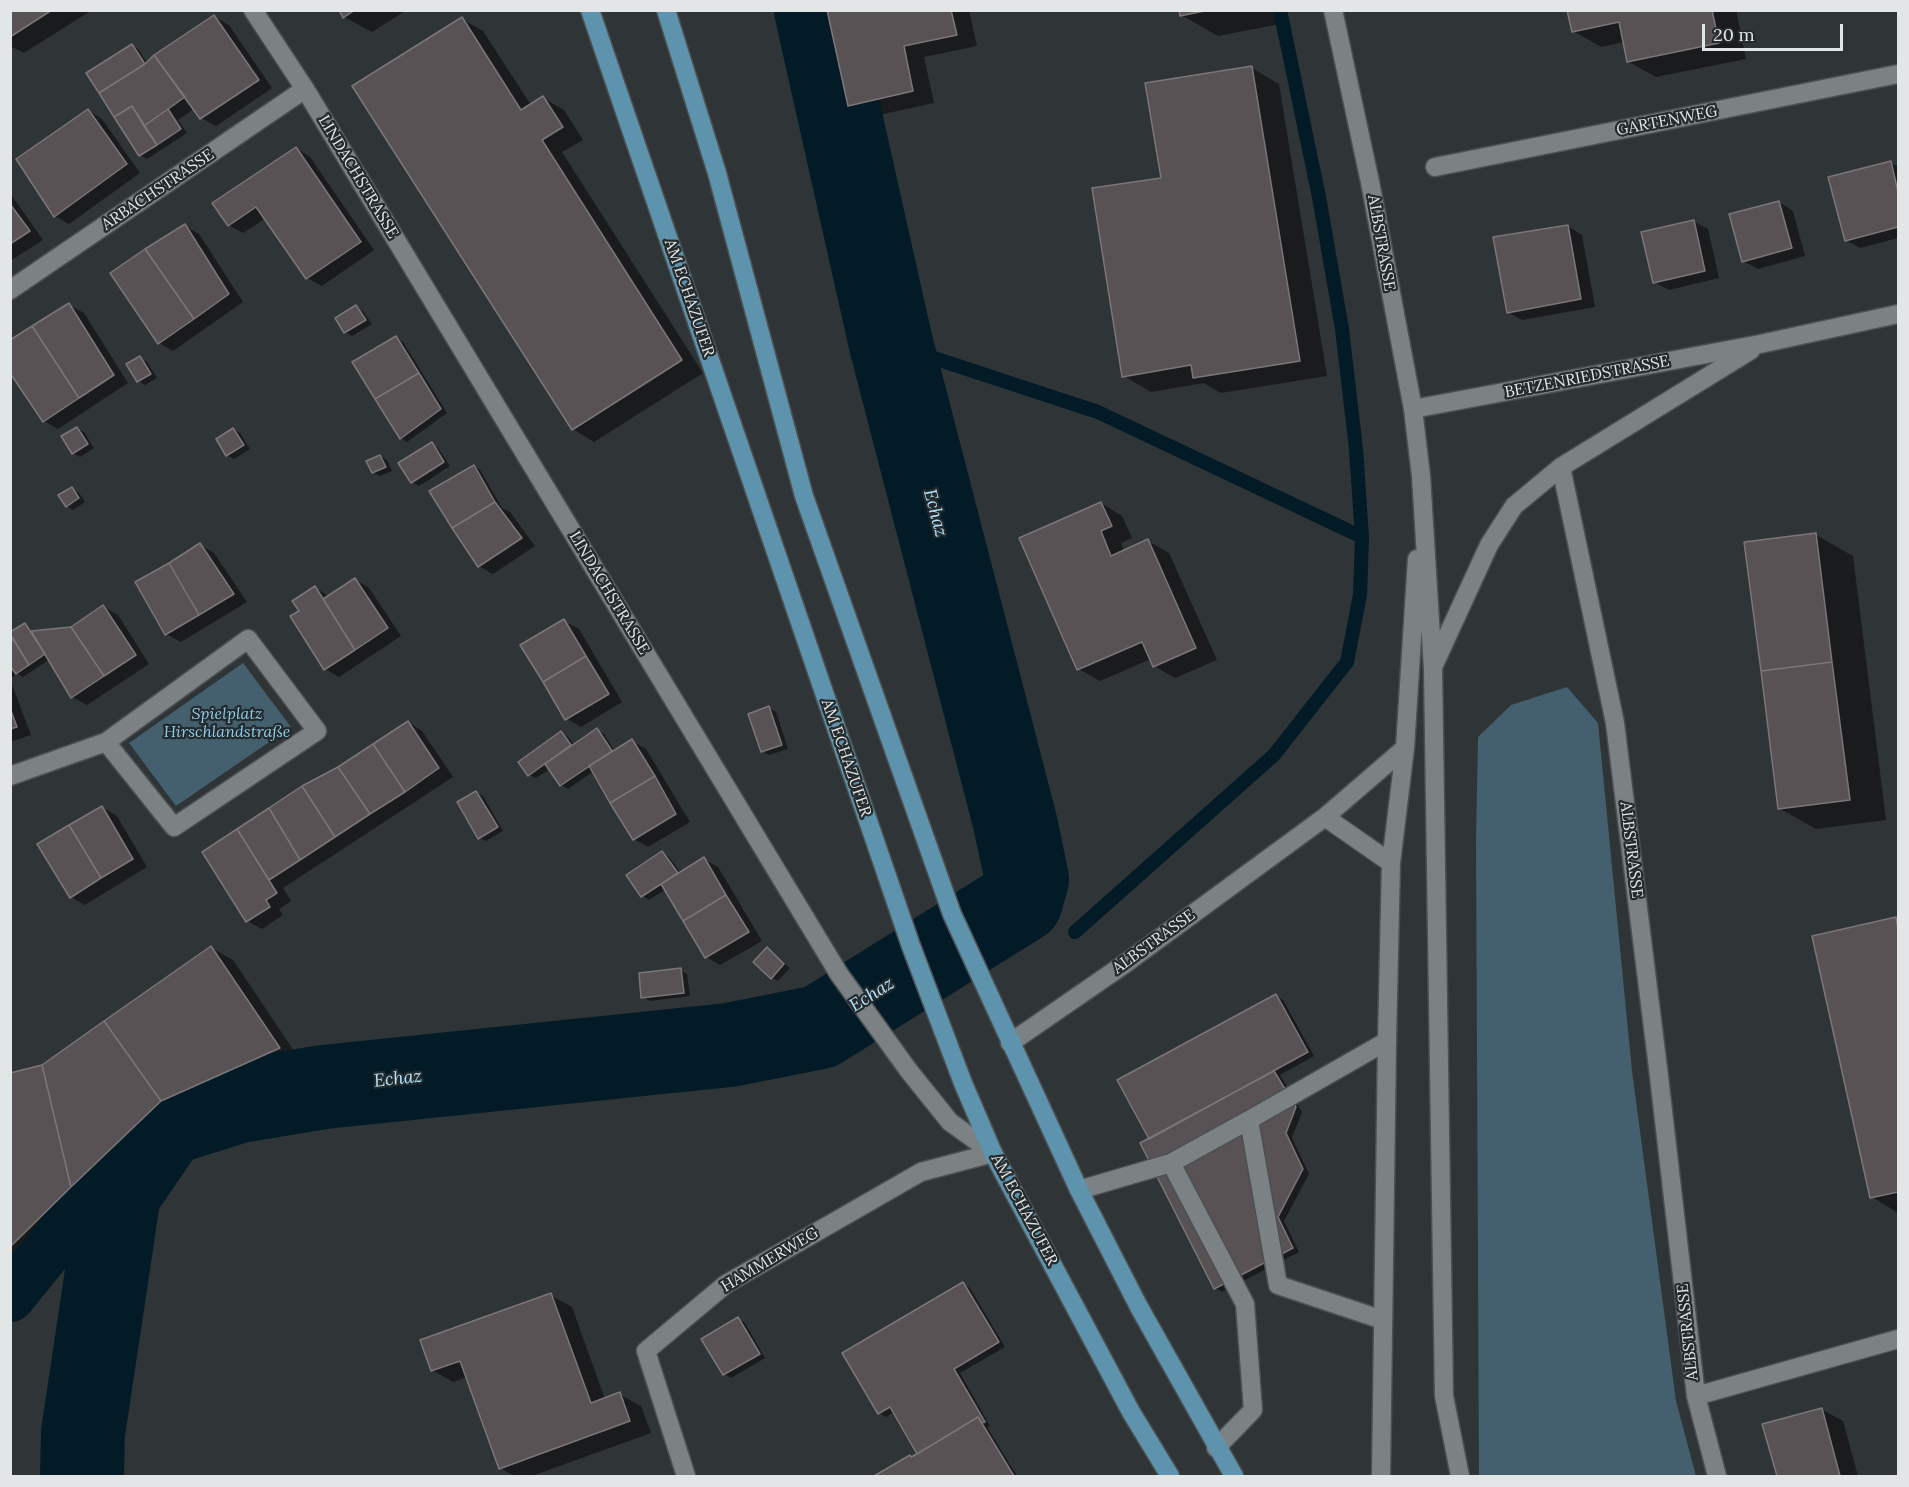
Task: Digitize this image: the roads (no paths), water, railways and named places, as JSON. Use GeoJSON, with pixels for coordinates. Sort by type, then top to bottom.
{"type":"FeatureCollection","features":[{"type":"Feature","properties":{"kind":"main road","name":"AM ECHAZUFER"},"geometry":{"type":"LineString","coordinates":[[590,10],[911,946],[963,1083],[993,1153],[1131,1412],[1170,1476]]}},
{"type":"Feature","properties":{"kind":"main road"},"geometry":{"type":"LineString","coordinates":[[666,10],[717,173],[804,496],[952,914],[1079,1190],[1139,1307],[1216,1448],[1234,1476]]}},
{"type":"Feature","properties":{"kind":"street","name":"LINDACHSTRASSE"},"geometry":{"type":"LineString","coordinates":[[253,10],[304,89],[839,974],[909,1071],[950,1122],[993,1153]]}},
{"type":"Feature","properties":{"kind":"street","name":"ALBSTRASSE"},"geometry":{"type":"LineString","coordinates":[[1333,10],[1370,182],[1413,409],[1422,476],[1433,669],[1444,1396],[1460,1476]]}},
{"type":"Feature","properties":{"kind":"street","name":"GARTENWEG"},"geometry":{"type":"LineString","coordinates":[[1435,167],[1899,74]]}},
{"type":"Feature","properties":{"kind":"street","name":"ARBACHSTRASSE"},"geometry":{"type":"LineString","coordinates":[[10,291],[304,89]]}},
{"type":"Feature","properties":{"kind":"street","name":"BETZENRIEDSTRASSE"},"geometry":{"type":"LineString","coordinates":[[1413,409],[1760,344],[1899,314]]}},
{"type":"Feature","properties":{"kind":"street","name":"BETZENRIEDSTRASSE"},"geometry":{"type":"LineString","coordinates":[[1561,467],[1760,344]]}},
{"type":"Feature","properties":{"kind":"street","name":"ALBSTRASSE"},"geometry":{"type":"LineString","coordinates":[[1433,669],[1490,545],[1514,506],[1561,467],[1615,723],[1696,1396],[1717,1476]]}},
{"type":"Feature","properties":{"kind":"street","name":"ALBSTRASSE"},"geometry":{"type":"LineString","coordinates":[[1381,1476],[1386,1041],[1391,863],[1405,748],[1422,476]]}},
{"type":"Feature","properties":{"kind":"street"},"geometry":{"type":"LineString","coordinates":[[10,776],[106,742],[248,639],[317,730],[174,828],[106,742]]}},
{"type":"Feature","properties":{"kind":"street","name":"ALBSTRASSE"},"geometry":{"type":"LineString","coordinates":[[1010,1043],[1126,963],[1325,817],[1405,748]]}},
{"type":"Feature","properties":{"kind":"street"},"geometry":{"type":"LineString","coordinates":[[1325,817],[1391,863]]}},
{"type":"Feature","properties":{"kind":"street"},"geometry":{"type":"LineString","coordinates":[[1079,1190],[1171,1163],[1386,1041]]}},
{"type":"Feature","properties":{"kind":"street"},"geometry":{"type":"LineString","coordinates":[[1249,1120],[1278,1285],[1383,1320]]}},
{"type":"Feature","properties":{"kind":"street","name":"HAMMERWEG"},"geometry":{"type":"LineString","coordinates":[[686,1476],[646,1351],[726,1284],[921,1172],[993,1153]]}},
{"type":"Feature","properties":{"kind":"street"},"geometry":{"type":"LineString","coordinates":[[1171,1163],[1245,1304],[1253,1410],[1216,1448]]}},
{"type":"Feature","properties":{"kind":"street"},"geometry":{"type":"LineString","coordinates":[[1696,1396],[1899,1340]]}},
{"type":"Feature","properties":{"kind":"waterway","name":"Echaz"},"geometry":{"type":"LineString","coordinates":[[82,1476],[83,1433],[119,1193],[166,1124],[239,1101],[324,1087],[729,1045],[820,1027],[1021,901],[1027,879],[1015,822],[891,344],[816,10]]}},
{"type":"Feature","properties":{"kind":"waterway"},"geometry":{"type":"LineString","coordinates":[[1075,932],[1274,755],[1347,662],[1360,595],[1362,537],[1356,449],[1342,329],[1319,197],[1280,10]]}},
{"type":"Feature","properties":{"kind":"waterway"},"geometry":{"type":"LineString","coordinates":[[891,344],[1098,412],[1362,537]]}},
{"type":"Feature","properties":{"kind":"waterway"},"geometry":{"type":"LineString","coordinates":[[10,1297],[103,1182],[166,1124]]}},
{"type":"Feature","properties":{"kind":"park label","name":"Spielplatz Hirschlandstraße"},"geometry":{"type":"Point","coordinates":[227,723]}}]}
